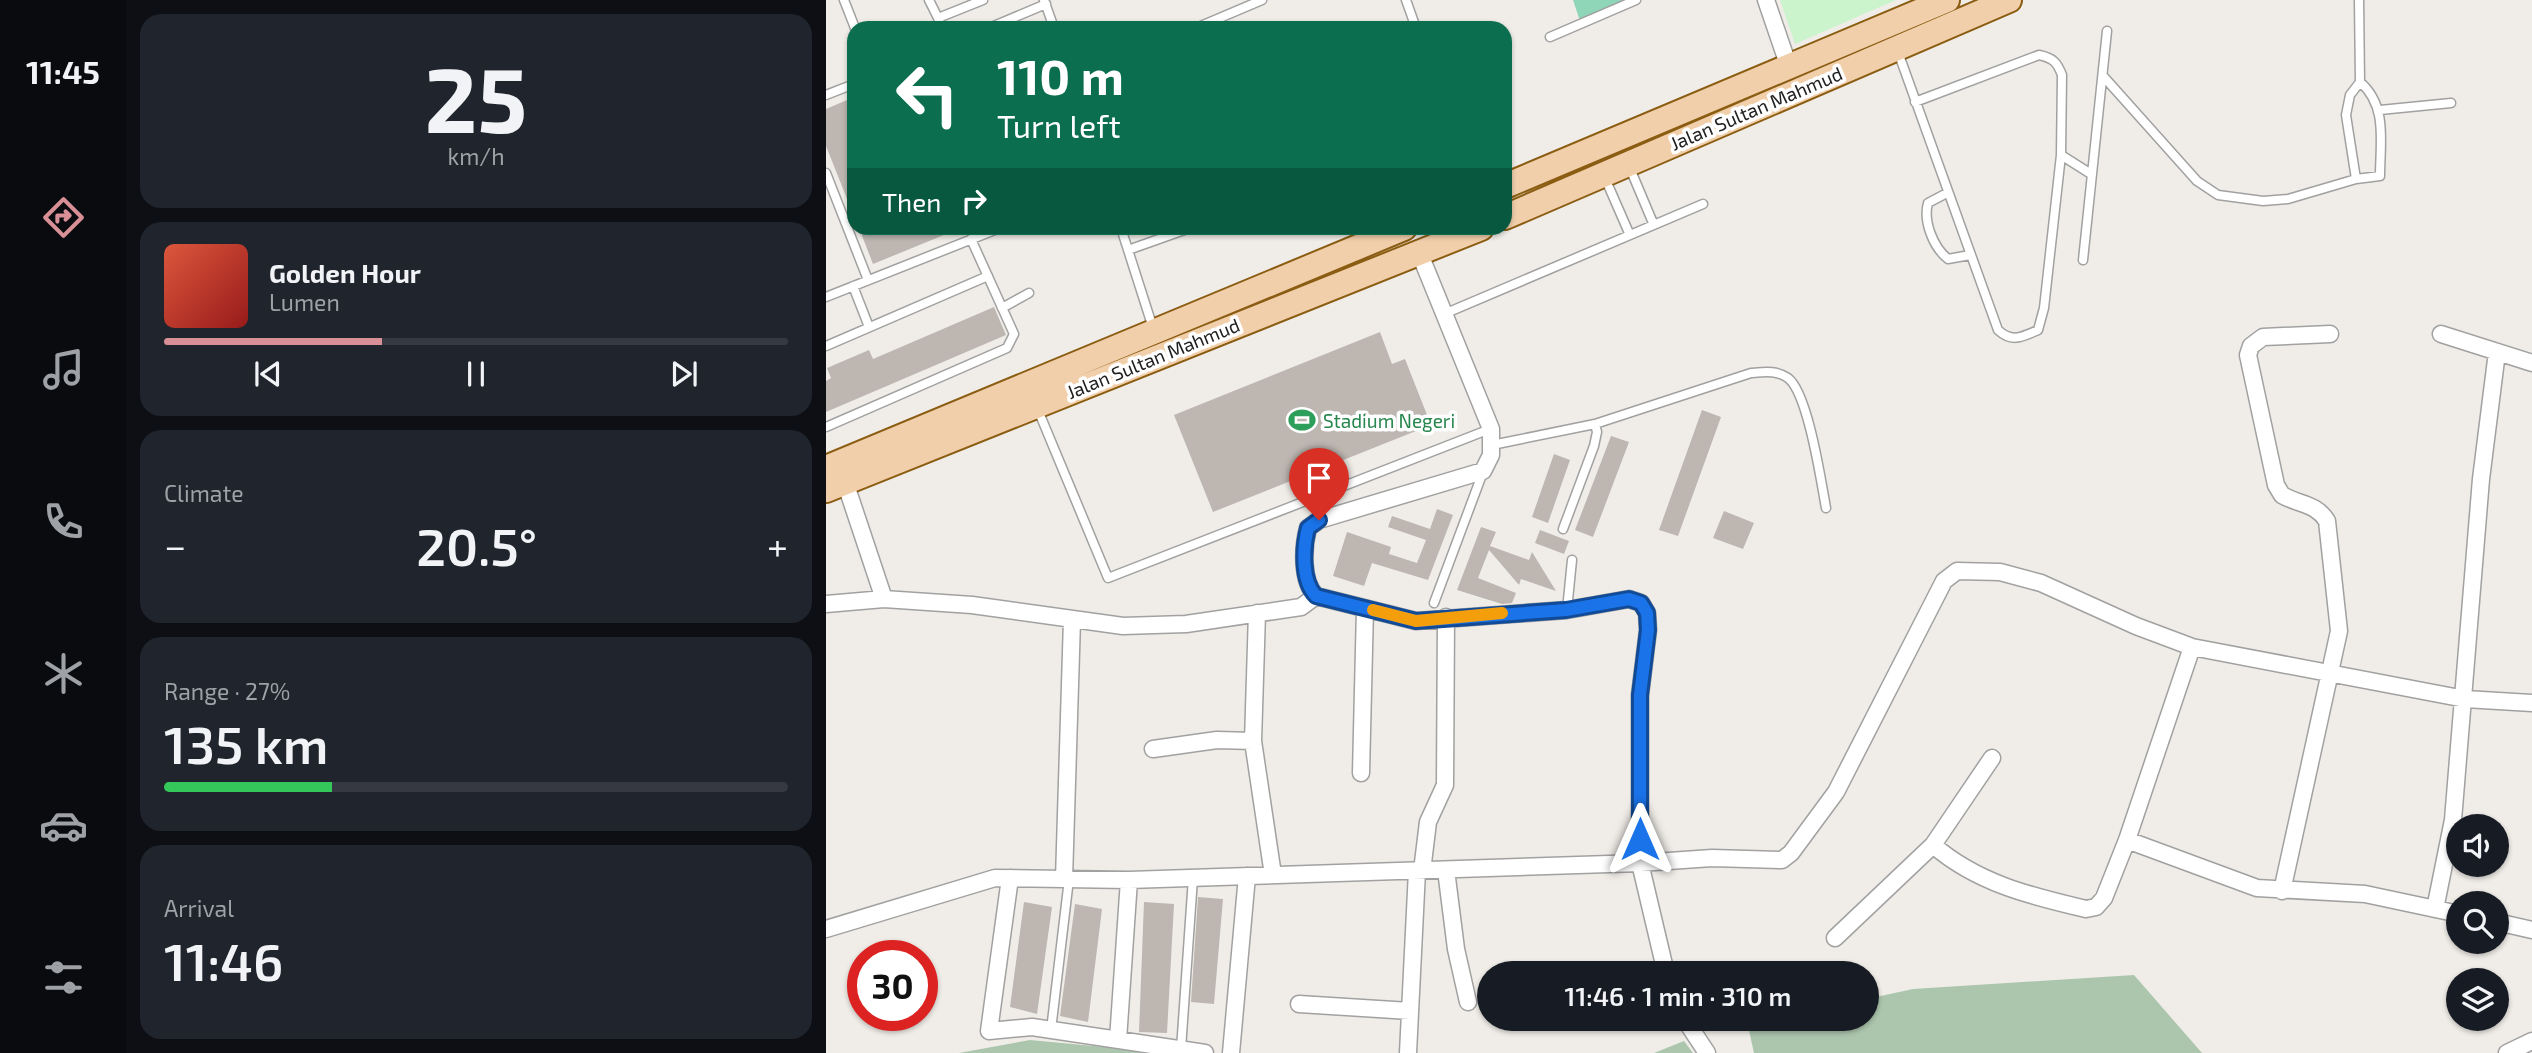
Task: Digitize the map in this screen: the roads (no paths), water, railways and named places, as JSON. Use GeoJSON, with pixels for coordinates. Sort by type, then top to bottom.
{"type":"FeatureCollection","features":[{"type":"Feature","properties":{"kind":"main road","name":"Jalan Sultan Mahmud"},"geometry":{"type":"LineString","coordinates":[[1512,179],[1947,0]]}},
{"type":"Feature","properties":{"kind":"main road","name":"Jalan Sultan Mahmud"},"geometry":{"type":"LineString","coordinates":[[1512,214],[2008,0]]}},
{"type":"Feature","properties":{"kind":"main road","name":"Jalan Sultan Mahmud"},"geometry":{"type":"LineString","coordinates":[[832,480],[1154,331],[1387,235]]}},
{"type":"Feature","properties":{"kind":"main road","name":"Jalan Sultan Mahmud"},"geometry":{"type":"LineString","coordinates":[[832,480],[1036,404],[1463,235]]}},
{"type":"Feature","properties":{"kind":"street"},"geometry":{"type":"LineString","coordinates":[[1766,0],[1789,67]]}},
{"type":"Feature","properties":{"kind":"street"},"geometry":{"type":"LineString","coordinates":[[1419,252],[1492,437],[1483,471],[1319,520],[1308,528],[1303,548],[1310,590],[1316,596],[1416,621],[1566,610],[1629,599],[1641,603],[1647,613],[1648,630],[1640,695],[1640,863],[1663,961]]}},
{"type":"Feature","properties":{"kind":"street"},"geometry":{"type":"LineString","coordinates":[[2282,891],[2339,631],[2327,521],[2321,511],[2282,495],[2277,485],[2248,355],[2251,346],[2263,337],[2330,334]]}},
{"type":"Feature","properties":{"kind":"street"},"geometry":{"type":"LineString","coordinates":[[2441,334],[2532,363]]}},
{"type":"Feature","properties":{"kind":"street"},"geometry":{"type":"LineString","coordinates":[[2435,909],[2453,820],[2481,479],[2497,352]]}},
{"type":"Feature","properties":{"kind":"street"},"geometry":{"type":"LineString","coordinates":[[832,480],[884,599]]}},
{"type":"Feature","properties":{"kind":"street"},"geometry":{"type":"LineString","coordinates":[[826,929],[995,878],[1129,880],[1640,863],[1712,858],[1782,860],[1791,853],[1836,792],[1944,581],[1957,571],[2000,572],[2041,583],[2136,626],[2192,647],[2465,699],[2532,704]]}},
{"type":"Feature","properties":{"kind":"street"},"geometry":{"type":"LineString","coordinates":[[826,604],[884,599],[972,605],[1123,626],[1186,624],[1301,607],[1316,596]]}},
{"type":"Feature","properties":{"kind":"street"},"geometry":{"type":"LineString","coordinates":[[1361,773],[1365,608]]}},
{"type":"Feature","properties":{"kind":"street"},"geometry":{"type":"LineString","coordinates":[[1257,613],[1253,741],[1273,875]]}},
{"type":"Feature","properties":{"kind":"street"},"geometry":{"type":"LineString","coordinates":[[1408,1053],[1420,871],[1428,822],[1445,785],[1446,617]]}},
{"type":"Feature","properties":{"kind":"street"},"geometry":{"type":"LineString","coordinates":[[1067,879],[1072,620]]}},
{"type":"Feature","properties":{"kind":"street"},"geometry":{"type":"LineString","coordinates":[[1933,845],[1956,866],[1986,881],[2086,909],[2096,907],[2104,898],[2127,840],[2192,647]]}},
{"type":"Feature","properties":{"kind":"street"},"geometry":{"type":"LineString","coordinates":[[1153,749],[1217,740],[1253,741]]}},
{"type":"Feature","properties":{"kind":"street"},"geometry":{"type":"LineString","coordinates":[[1835,938],[1933,845],[1992,758]]}},
{"type":"Feature","properties":{"kind":"street"},"geometry":{"type":"LineString","coordinates":[[2127,840],[2237,882],[2282,891],[2365,894],[2446,911]]}},
{"type":"Feature","properties":{"kind":"street"},"geometry":{"type":"LineString","coordinates":[[1446,870],[1456,949],[1468,1002]]}},
{"type":"Feature","properties":{"kind":"street"},"geometry":{"type":"LineString","coordinates":[[1231,1053],[1247,876]]}},
{"type":"Feature","properties":{"kind":"street"},"geometry":{"type":"LineString","coordinates":[[1010,878],[988,1027],[993,1032],[1032,1027],[1205,1053]]}},
{"type":"Feature","properties":{"kind":"street"},"geometry":{"type":"LineString","coordinates":[[1118,1040],[1129,880]]}},
{"type":"Feature","properties":{"kind":"street"},"geometry":{"type":"LineString","coordinates":[[2509,925],[2532,930]]}},
{"type":"Feature","properties":{"kind":"street"},"geometry":{"type":"LineString","coordinates":[[1299,1004],[1410,1011]]}},
{"type":"Feature","properties":{"kind":"street"},"geometry":{"type":"LineString","coordinates":[[1693,1031],[1707,1053]]}},
{"type":"Feature","properties":{"kind":"street"},"geometry":{"type":"LineString","coordinates":[[2507,1053],[2532,1041]]}},
{"type":"Feature","properties":{"kind":"lane"},"geometry":{"type":"LineString","coordinates":[[844,0],[852,21]]}},
{"type":"Feature","properties":{"kind":"lane"},"geometry":{"type":"LineString","coordinates":[[929,0],[938,21]]}},
{"type":"Feature","properties":{"kind":"lane"},"geometry":{"type":"LineString","coordinates":[[937,18],[983,0]]}},
{"type":"Feature","properties":{"kind":"lane"},"geometry":{"type":"LineString","coordinates":[[1212,21],[1262,0]]}},
{"type":"Feature","properties":{"kind":"lane"},"geometry":{"type":"LineString","coordinates":[[1406,0],[1414,21]]}},
{"type":"Feature","properties":{"kind":"lane"},"geometry":{"type":"LineString","coordinates":[[1550,37],[1636,0]]}},
{"type":"Feature","properties":{"kind":"lane"},"geometry":{"type":"LineString","coordinates":[[2356,179],[2346,114],[2350,95],[2360,82],[2359,0]]}},
{"type":"Feature","properties":{"kind":"lane"},"geometry":{"type":"LineString","coordinates":[[1004,21],[1045,2],[1052,21]]}},
{"type":"Feature","properties":{"kind":"lane"},"geometry":{"type":"LineString","coordinates":[[2083,260],[2104,77],[2106,31]]}},
{"type":"Feature","properties":{"kind":"lane"},"geometry":{"type":"LineString","coordinates":[[1897,47],[1915,102],[1998,330],[2006,338],[2016,339],[2038,330],[2044,308],[2061,155],[2062,75],[2057,63],[2050,57],[2039,55],[1915,102]]}},
{"type":"Feature","properties":{"kind":"lane"},"geometry":{"type":"LineString","coordinates":[[2104,77],[2197,181],[2218,195],[2263,201],[2288,199],[2356,179],[2380,176],[2380,110],[2371,92],[2360,82]]}},
{"type":"Feature","properties":{"kind":"lane"},"geometry":{"type":"LineString","coordinates":[[826,96],[847,87]]}},
{"type":"Feature","properties":{"kind":"lane"},"geometry":{"type":"LineString","coordinates":[[2380,110],[2451,103]]}},
{"type":"Feature","properties":{"kind":"lane"},"geometry":{"type":"LineString","coordinates":[[2061,155],[2091,174]]}},
{"type":"Feature","properties":{"kind":"lane"},"geometry":{"type":"LineString","coordinates":[[1628,164],[1653,223]]}},
{"type":"Feature","properties":{"kind":"lane"},"geometry":{"type":"LineString","coordinates":[[826,173],[847,226]]}},
{"type":"Feature","properties":{"kind":"lane"},"geometry":{"type":"LineString","coordinates":[[1604,174],[1629,233]]}},
{"type":"Feature","properties":{"kind":"lane"},"geometry":{"type":"LineString","coordinates":[[1948,193],[1928,202],[1925,213],[1938,251],[1948,258],[1970,255]]}},
{"type":"Feature","properties":{"kind":"lane"},"geometry":{"type":"LineString","coordinates":[[1444,314],[1629,233],[1703,204]]}},
{"type":"Feature","properties":{"kind":"lane"},"geometry":{"type":"LineString","coordinates":[[850,235],[868,280]]}},
{"type":"Feature","properties":{"kind":"lane"},"geometry":{"type":"LineString","coordinates":[[826,297],[982,235]]}},
{"type":"Feature","properties":{"kind":"lane"},"geometry":{"type":"LineString","coordinates":[[1123,235],[1154,331]]}},
{"type":"Feature","properties":{"kind":"lane"},"geometry":{"type":"LineString","coordinates":[[1128,250],[1170,235]]}},
{"type":"Feature","properties":{"kind":"lane"},"geometry":{"type":"LineString","coordinates":[[826,427],[1007,348],[1014,334],[971,239]]}},
{"type":"Feature","properties":{"kind":"lane"},"geometry":{"type":"LineString","coordinates":[[826,346],[988,276]]}},
{"type":"Feature","properties":{"kind":"lane"},"geometry":{"type":"LineString","coordinates":[[853,286],[869,327]]}},
{"type":"Feature","properties":{"kind":"lane"},"geometry":{"type":"LineString","coordinates":[[1002,308],[1029,293]]}},
{"type":"Feature","properties":{"kind":"lane"},"geometry":{"type":"LineString","coordinates":[[1036,404],[1108,578],[1492,437],[1595,424],[1751,373],[1781,374],[1795,386],[1808,421],[1826,508]]}},
{"type":"Feature","properties":{"kind":"lane"},"geometry":{"type":"LineString","coordinates":[[1563,529],[1594,446],[1595,424]]}},
{"type":"Feature","properties":{"kind":"lane"},"geometry":{"type":"LineString","coordinates":[[1434,603],[1483,471]]}},
{"type":"Feature","properties":{"kind":"lane"},"geometry":{"type":"LineString","coordinates":[[1566,610],[1572,561]]}},
{"type":"Feature","properties":{"kind":"lane"},"geometry":{"type":"LineString","coordinates":[[1181,1049],[1193,878]]}},
{"type":"Feature","properties":{"kind":"lane"},"geometry":{"type":"LineString","coordinates":[[1051,1030],[1067,879]]}},
{"type":"Feature","properties":{"kind":"place","name":"Stadium Negeri"},"geometry":{"type":"Point","coordinates":[1302,420]}}]}
